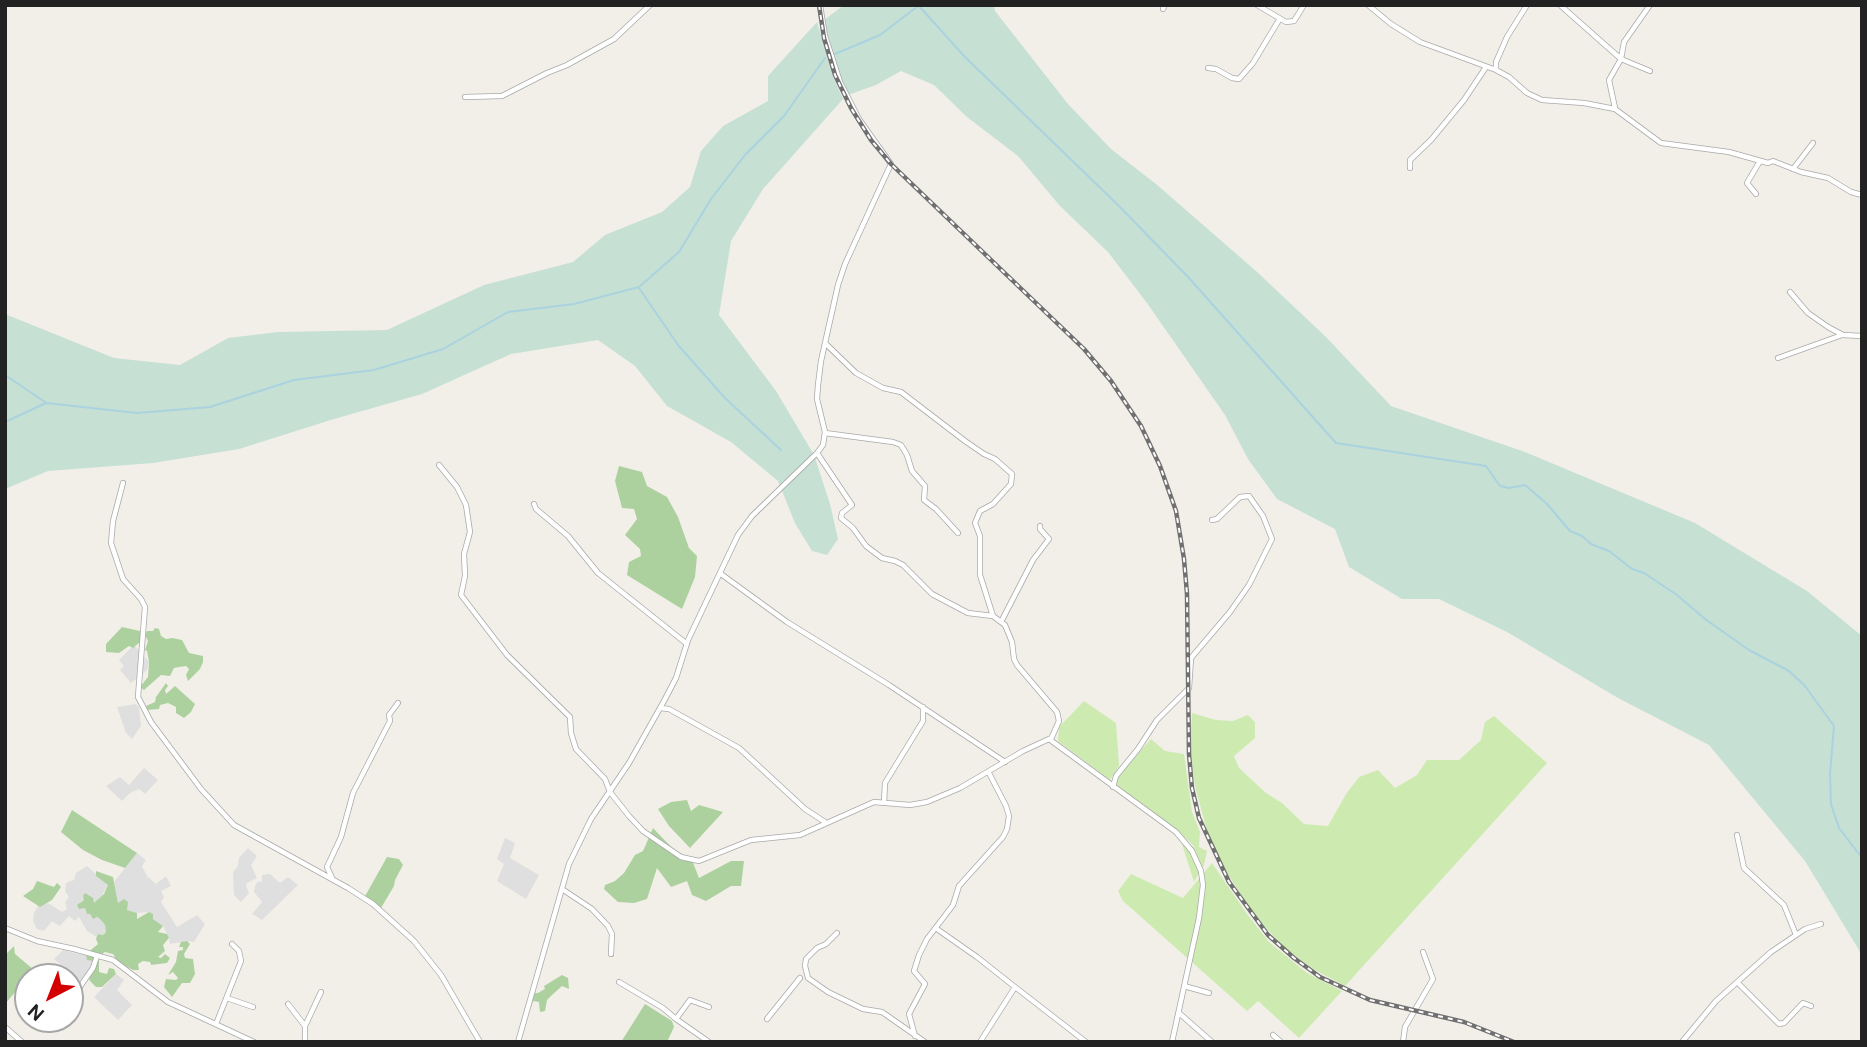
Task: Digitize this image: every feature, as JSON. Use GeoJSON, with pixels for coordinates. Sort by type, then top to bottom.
{"type":"FeatureCollection","features":[{"type":"Feature","properties":{"kind":"street"},"geometry":{"type":"LineString","coordinates":[[465,97],[502,96],[568,65],[614,38],[650,5]]}},
{"type":"Feature","properties":{"kind":"street"},"geometry":{"type":"LineString","coordinates":[[517,1042],[572,857],[590,819],[647,734],[676,678],[687,644],[738,535],[752,516],[823,445],[825,433],[817,399],[820,368],[845,264],[891,164],[854,112],[840,82],[825,36],[820,5]]}},
{"type":"Feature","properties":{"kind":"street"},"geometry":{"type":"LineString","coordinates":[[1257,5],[1286,22],[1294,21],[1304,5]]}},
{"type":"Feature","properties":{"kind":"street"},"geometry":{"type":"LineString","coordinates":[[1368,5],[1391,24],[1420,42],[1496,70],[1509,77],[1527,93],[1542,100],[1577,102],[1615,109],[1661,143],[1773,161],[1828,178],[1851,192],[1862,195]]}},
{"type":"Feature","properties":{"kind":"street"},"geometry":{"type":"LineString","coordinates":[[1560,5],[1621,59],[1650,71]]}},
{"type":"Feature","properties":{"kind":"street"},"geometry":{"type":"LineString","coordinates":[[1615,109],[1609,80],[1621,59],[1625,42],[1650,5]]}},
{"type":"Feature","properties":{"kind":"street"},"geometry":{"type":"LineString","coordinates":[[1496,70],[1496,61],[1525,6]]}},
{"type":"Feature","properties":{"kind":"street"},"geometry":{"type":"LineString","coordinates":[[1208,68],[1239,79],[1253,63],[1279,20]]}},
{"type":"Feature","properties":{"kind":"street"},"geometry":{"type":"LineString","coordinates":[[1410,168],[1410,160],[1431,140],[1464,100],[1486,67]]}},
{"type":"Feature","properties":{"kind":"street"},"geometry":{"type":"LineString","coordinates":[[1793,169],[1813,143]]}},
{"type":"Feature","properties":{"kind":"street"},"geometry":{"type":"LineString","coordinates":[[1756,194],[1747,183],[1760,161]]}},
{"type":"Feature","properties":{"kind":"street"},"geometry":{"type":"LineString","coordinates":[[1790,292],[1808,313],[1843,335]]}},
{"type":"Feature","properties":{"kind":"street"},"geometry":{"type":"LineString","coordinates":[[1778,358],[1843,335],[1862,336]]}},
{"type":"Feature","properties":{"kind":"street"},"geometry":{"type":"LineString","coordinates":[[439,465],[457,487],[466,505],[470,532],[464,554],[465,576],[461,595],[507,655],[570,717],[576,749],[605,779],[610,792],[643,831],[671,851],[696,861],[751,840],[800,835],[874,802],[920,804],[960,788],[1035,745],[1051,739],[1059,721],[1057,712],[1015,662],[1010,635],[993,616],[980,575],[980,536],[975,523],[980,511],[993,503],[1011,484],[1012,474],[901,392],[883,388],[856,373],[826,344]]}},
{"type":"Feature","properties":{"kind":"street"},"geometry":{"type":"LineString","coordinates":[[825,433],[901,445],[907,455],[910,469],[925,486],[924,500],[958,533]]}},
{"type":"Feature","properties":{"kind":"street"},"geometry":{"type":"LineString","coordinates":[[817,453],[852,505],[842,512],[841,518],[873,552],[885,560],[899,562],[927,591],[956,607],[978,616],[993,616]]}},
{"type":"Feature","properties":{"kind":"street"},"geometry":{"type":"LineString","coordinates":[[123,483],[111,543],[123,579],[145,607],[138,689],[141,707],[172,752],[227,819],[240,829],[333,879],[373,904],[414,941],[441,975],[480,1042]]}},
{"type":"Feature","properties":{"kind":"street"},"geometry":{"type":"LineString","coordinates":[[1113,787],[1114,780],[1157,720],[1189,688],[1191,658],[1249,585],[1272,539],[1263,516],[1249,496],[1240,497],[1217,519],[1212,520]]}},
{"type":"Feature","properties":{"kind":"street"},"geometry":{"type":"LineString","coordinates":[[534,504],[568,536],[598,573],[687,644]]}},
{"type":"Feature","properties":{"kind":"street"},"geometry":{"type":"LineString","coordinates":[[1001,622],[1033,559],[1049,540],[1040,526]]}},
{"type":"Feature","properties":{"kind":"street"},"geometry":{"type":"LineString","coordinates":[[721,574],[787,622],[1005,762]]}},
{"type":"Feature","properties":{"kind":"street"},"geometry":{"type":"LineString","coordinates":[[333,879],[327,866],[341,837],[353,793],[390,721],[389,715],[398,703]]}},
{"type":"Feature","properties":{"kind":"street"},"geometry":{"type":"LineString","coordinates":[[884,803],[885,783],[923,721],[923,707]]}},
{"type":"Feature","properties":{"kind":"street"},"geometry":{"type":"LineString","coordinates":[[660,708],[669,709],[739,748],[805,809],[826,822]]}},
{"type":"Feature","properties":{"kind":"street"},"geometry":{"type":"LineString","coordinates":[[1051,739],[1180,836],[1192,851],[1201,871],[1202,899],[1172,1042]]}},
{"type":"Feature","properties":{"kind":"street"},"geometry":{"type":"LineString","coordinates":[[915,1036],[909,1014],[925,984],[914,969],[923,946],[956,901],[959,886],[1006,833],[1009,816],[989,773]]}},
{"type":"Feature","properties":{"kind":"street"},"geometry":{"type":"LineString","coordinates":[[1737,835],[1744,868],[1784,905],[1796,935]]}},
{"type":"Feature","properties":{"kind":"street"},"geometry":{"type":"LineString","coordinates":[[562,889],[592,909],[608,926],[612,934],[611,954]]}},
{"type":"Feature","properties":{"kind":"street"},"geometry":{"type":"LineString","coordinates":[[1682,1042],[1716,1001],[1778,946],[1805,929],[1821,924]]}},
{"type":"Feature","properties":{"kind":"street"},"geometry":{"type":"LineString","coordinates":[[5,928],[37,941],[116,961],[175,1006],[254,1042]]}},
{"type":"Feature","properties":{"kind":"street"},"geometry":{"type":"LineString","coordinates":[[937,929],[1086,1042]]}},
{"type":"Feature","properties":{"kind":"street"},"geometry":{"type":"LineString","coordinates":[[837,933],[806,959],[806,976],[828,992],[857,1007],[882,1012],[925,1042]]}},
{"type":"Feature","properties":{"kind":"street"},"geometry":{"type":"LineString","coordinates":[[216,1024],[241,961],[239,951],[232,944]]}},
{"type":"Feature","properties":{"kind":"street"},"geometry":{"type":"LineString","coordinates":[[1403,1042],[1405,1027],[1433,979],[1423,952]]}},
{"type":"Feature","properties":{"kind":"street"},"geometry":{"type":"LineString","coordinates":[[84,981],[97,956]]}},
{"type":"Feature","properties":{"kind":"street"},"geometry":{"type":"LineString","coordinates":[[767,1019],[800,978]]}},
{"type":"Feature","properties":{"kind":"street"},"geometry":{"type":"LineString","coordinates":[[620,982],[663,1008],[709,1042]]}},
{"type":"Feature","properties":{"kind":"street"},"geometry":{"type":"LineString","coordinates":[[1738,983],[1779,1024],[1784,1023],[1803,1003],[1811,1006]]}},
{"type":"Feature","properties":{"kind":"street"},"geometry":{"type":"LineString","coordinates":[[1184,986],[1209,992]]}},
{"type":"Feature","properties":{"kind":"street"},"geometry":{"type":"LineString","coordinates":[[980,1042],[1015,987]]}},
{"type":"Feature","properties":{"kind":"street"},"geometry":{"type":"LineString","coordinates":[[305,1042],[305,1027],[321,992]]}},
{"type":"Feature","properties":{"kind":"street"},"geometry":{"type":"LineString","coordinates":[[227,998],[253,1007]]}},
{"type":"Feature","properties":{"kind":"street"},"geometry":{"type":"LineString","coordinates":[[676,1018],[690,1000],[709,1007]]}},
{"type":"Feature","properties":{"kind":"street"},"geometry":{"type":"LineString","coordinates":[[288,1004],[305,1027]]}},
{"type":"Feature","properties":{"kind":"street"},"geometry":{"type":"LineString","coordinates":[[1179,1012],[1212,1042]]}},
{"type":"Feature","properties":{"kind":"street"},"geometry":{"type":"LineString","coordinates":[[5,1027],[22,1042]]}},
{"type":"Feature","properties":{"kind":"street"},"geometry":{"type":"LineString","coordinates":[[1273,1035],[1280,1042]]}},
{"type":"Feature","properties":{"kind":"shaded area"},"geometry":{"type":"Polygon","coordinates":[[[134,645],[149,662],[147,670],[131,683],[120,670],[124,666],[119,660],[134,645]]]}},
{"type":"Feature","properties":{"kind":"shaded area"},"geometry":{"type":"Polygon","coordinates":[[[136,704],[141,726],[132,739],[126,733],[117,707],[136,704]]]}},
{"type":"Feature","properties":{"kind":"shaded area"},"geometry":{"type":"Polygon","coordinates":[[[144,768],[158,780],[145,794],[139,789],[122,801],[106,786],[120,777],[129,785],[144,768]]]}},
{"type":"Feature","properties":{"kind":"shaded area"},"geometry":{"type":"Polygon","coordinates":[[[505,838],[515,843],[510,858],[539,875],[526,899],[497,881],[504,864],[497,859],[505,838]]]}},
{"type":"Feature","properties":{"kind":"shaded area"},"geometry":{"type":"Polygon","coordinates":[[[248,848],[257,856],[251,865],[257,878],[247,883],[249,893],[241,902],[234,895],[233,872],[238,866],[239,858],[248,848]]]}},
{"type":"Feature","properties":{"kind":"shaded area"},"geometry":{"type":"Polygon","coordinates":[[[137,853],[146,860],[142,866],[147,876],[156,884],[166,876],[171,886],[161,891],[164,897],[161,902],[177,927],[197,915],[205,924],[194,942],[170,944],[163,926],[153,919],[149,912],[126,910],[127,906],[122,902],[118,903],[114,882],[137,853]]]}},
{"type":"Feature","properties":{"kind":"shaded area"},"geometry":{"type":"Polygon","coordinates":[[[87,866],[108,885],[98,902],[80,902],[90,914],[100,919],[106,932],[103,935],[98,934],[97,937],[87,931],[79,917],[75,921],[69,916],[60,926],[52,921],[44,931],[37,929],[33,921],[38,906],[48,903],[62,912],[67,909],[65,902],[69,897],[65,891],[66,883],[74,880],[76,873],[87,866]]]}},
{"type":"Feature","properties":{"kind":"shaded area"},"geometry":{"type":"Polygon","coordinates":[[[270,874],[280,883],[288,877],[298,885],[262,920],[252,914],[262,902],[254,892],[255,886],[258,881],[262,882],[262,875],[270,874]]]}},
{"type":"Feature","properties":{"kind":"shaded area"},"geometry":{"type":"Polygon","coordinates":[[[63,950],[87,956],[87,960],[92,961],[92,972],[84,978],[84,963],[59,963],[54,959],[63,950]]]}},
{"type":"Feature","properties":{"kind":"shaded area"},"geometry":{"type":"Polygon","coordinates":[[[116,974],[124,980],[117,990],[132,1005],[118,1020],[94,997],[116,974]]]}},
{"type":"Feature","properties":{"kind":"green space"},"geometry":{"type":"Polygon","coordinates":[[[844,5],[994,5],[995,11],[1068,104],[1111,149],[1156,184],[1256,271],[1326,337],[1391,406],[1525,452],[1695,523],[1807,591],[1862,636],[1862,955],[1805,861],[1709,745],[1618,698],[1507,632],[1439,599],[1402,599],[1349,567],[1335,529],[1277,499],[1248,459],[1225,415],[1147,303],[1108,252],[1060,206],[1018,156],[967,117],[934,85],[901,71],[876,85],[848,95],[838,74],[824,20],[844,5]]]}},
{"type":"Feature","properties":{"kind":"green space"},"geometry":{"type":"Polygon","coordinates":[[[817,22],[833,77],[843,99],[763,189],[731,241],[719,315],[776,391],[814,455],[838,539],[827,555],[812,551],[795,523],[778,481],[731,442],[667,406],[635,366],[598,340],[511,354],[422,394],[239,449],[153,463],[48,471],[5,489],[5,314],[114,358],[180,365],[228,338],[278,332],[387,330],[484,285],[573,262],[605,235],[662,212],[690,187],[701,151],[723,126],[768,101],[768,76],[817,22]]]}},
{"type":"Feature","properties":{"kind":"green space"},"geometry":{"type":"Polygon","coordinates":[[[619,466],[642,472],[647,486],[667,497],[678,517],[689,548],[697,556],[695,577],[682,609],[627,575],[629,562],[641,556],[640,549],[625,535],[637,519],[634,509],[622,508],[615,481],[619,466]]]}},
{"type":"Feature","properties":{"kind":"green space"},"geometry":{"type":"Polygon","coordinates":[[[122,627],[140,631],[140,642],[119,653],[106,652],[106,644],[122,627]]]}},
{"type":"Feature","properties":{"kind":"green space"},"geometry":{"type":"Polygon","coordinates":[[[155,628],[159,629],[161,636],[166,639],[182,640],[189,653],[203,656],[203,662],[188,681],[186,675],[189,669],[186,666],[174,668],[170,676],[161,675],[144,690],[140,687],[148,677],[149,662],[145,650],[148,641],[145,635],[147,631],[153,631],[155,628]]]}},
{"type":"Feature","properties":{"kind":"green space"},"geometry":{"type":"Polygon","coordinates":[[[166,683],[166,694],[175,686],[195,704],[184,718],[176,713],[176,707],[168,703],[160,705],[159,709],[147,710],[146,706],[155,702],[166,683]]]}},
{"type":"Feature","properties":{"kind":"green space"},"geometry":{"type":"Polygon","coordinates":[[[1084,701],[1116,723],[1119,766],[1110,780],[1058,741],[1059,727],[1084,701]]]}},
{"type":"Feature","properties":{"kind":"green space"},"geometry":{"type":"Polygon","coordinates":[[[1192,713],[1216,720],[1233,721],[1248,715],[1255,722],[1255,738],[1234,756],[1239,768],[1304,824],[1328,826],[1359,777],[1378,770],[1395,788],[1417,775],[1427,760],[1459,760],[1481,740],[1485,722],[1494,716],[1547,763],[1345,986],[1313,969],[1284,947],[1242,897],[1216,855],[1195,786],[1190,745],[1192,713]]]}},
{"type":"Feature","properties":{"kind":"green space"},"geometry":{"type":"Polygon","coordinates":[[[1151,739],[1165,751],[1184,754],[1192,812],[1200,832],[1199,847],[1207,851],[1204,865],[1194,882],[1182,844],[1195,847],[1179,832],[1115,789],[1117,777],[1151,739]]]}},
{"type":"Feature","properties":{"kind":"green space"},"geometry":{"type":"Polygon","coordinates":[[[687,800],[691,811],[699,805],[723,812],[690,848],[669,826],[658,809],[671,802],[687,800]]]}},
{"type":"Feature","properties":{"kind":"green space"},"geometry":{"type":"Polygon","coordinates":[[[72,810],[137,853],[125,868],[83,850],[61,832],[72,810]]]}},
{"type":"Feature","properties":{"kind":"green space"},"geometry":{"type":"Polygon","coordinates":[[[653,828],[677,853],[692,860],[699,878],[731,861],[744,861],[741,886],[731,886],[706,901],[692,895],[687,881],[671,887],[657,868],[647,899],[634,903],[618,902],[604,889],[605,885],[624,873],[635,855],[643,851],[653,828]]]}},
{"type":"Feature","properties":{"kind":"green space"},"geometry":{"type":"Polygon","coordinates":[[[387,857],[399,859],[403,865],[381,908],[364,898],[387,857]]]}},
{"type":"Feature","properties":{"kind":"green space"},"geometry":{"type":"Polygon","coordinates":[[[1212,863],[1269,942],[1307,973],[1342,991],[1299,1038],[1258,1001],[1247,1011],[1123,901],[1118,891],[1131,874],[1183,898],[1212,863]]]}},
{"type":"Feature","properties":{"kind":"green space"},"geometry":{"type":"Polygon","coordinates":[[[96,871],[113,877],[118,903],[124,899],[128,902],[127,910],[137,913],[137,919],[149,912],[153,914],[153,919],[163,926],[158,932],[167,934],[169,938],[163,945],[165,951],[158,957],[161,958],[165,954],[170,958],[167,963],[151,965],[150,962],[143,961],[138,964],[139,970],[133,970],[118,962],[113,954],[105,952],[99,956],[99,972],[107,974],[109,968],[114,969],[116,974],[102,987],[96,987],[90,981],[88,976],[92,972],[92,961],[87,960],[86,954],[98,944],[98,934],[103,935],[106,932],[105,925],[97,917],[93,919],[87,914],[85,908],[79,909],[77,905],[84,900],[85,893],[93,898],[94,903],[104,894],[108,885],[96,876],[96,871]]]}},
{"type":"Feature","properties":{"kind":"green space"},"geometry":{"type":"Polygon","coordinates":[[[37,881],[54,887],[57,883],[61,887],[52,900],[40,907],[23,896],[33,889],[37,881]]]}},
{"type":"Feature","properties":{"kind":"green space"},"geometry":{"type":"Polygon","coordinates":[[[187,941],[190,944],[184,954],[185,958],[193,959],[195,974],[190,983],[182,983],[172,997],[164,987],[166,979],[178,978],[173,972],[168,975],[176,962],[178,951],[183,950],[183,947],[179,947],[181,942],[187,941]]]}},
{"type":"Feature","properties":{"kind":"green space"},"geometry":{"type":"Polygon","coordinates":[[[14,946],[15,954],[26,963],[14,963],[14,993],[5,1004],[5,955],[14,946]]]}},
{"type":"Feature","properties":{"kind":"green space"},"geometry":{"type":"Polygon","coordinates":[[[562,975],[568,978],[569,989],[562,986],[552,995],[547,1000],[545,1011],[540,1012],[539,1002],[533,1001],[531,1007],[527,1006],[530,993],[538,993],[562,975]]]}},
{"type":"Feature","properties":{"kind":"green space"},"geometry":{"type":"Polygon","coordinates":[[[645,1004],[672,1021],[674,1027],[667,1042],[621,1042],[645,1004]]]}},
{"type":"Feature","properties":{"kind":"waterway"},"geometry":{"type":"LineString","coordinates":[[835,54],[880,35],[918,6]]}},
{"type":"Feature","properties":{"kind":"waterway"},"geometry":{"type":"LineString","coordinates":[[919,6],[964,56],[1189,278],[1336,443],[1486,466],[1500,486],[1509,488],[1525,485],[1547,504],[1570,531],[1609,551],[1632,569],[1644,573],[1749,650],[1789,671],[1805,686],[1834,726],[1830,774],[1831,804],[1839,828],[1862,858]]}},
{"type":"Feature","properties":{"kind":"waterway"},"geometry":{"type":"LineString","coordinates":[[5,422],[46,403],[137,413],[210,407],[294,380],[374,370],[443,349],[508,312],[574,304],[639,287],[679,252],[711,199],[745,155],[784,116],[825,58]]}},
{"type":"Feature","properties":{"kind":"waterway"},"geometry":{"type":"LineString","coordinates":[[639,288],[678,345],[725,398],[781,450]]}},
{"type":"Feature","properties":{"kind":"waterway"},"geometry":{"type":"LineString","coordinates":[[5,375],[45,402]]}},
{"type":"Feature","properties":{"kind":"railway"},"geometry":{"type":"LineString","coordinates":[[819,5],[824,38],[835,75],[871,140],[891,164],[1084,349],[1111,381],[1141,426],[1160,466],[1176,511],[1184,559],[1192,788],[1199,818],[1229,882],[1268,935],[1320,977],[1370,1000],[1464,1022],[1514,1042]]}}]}
